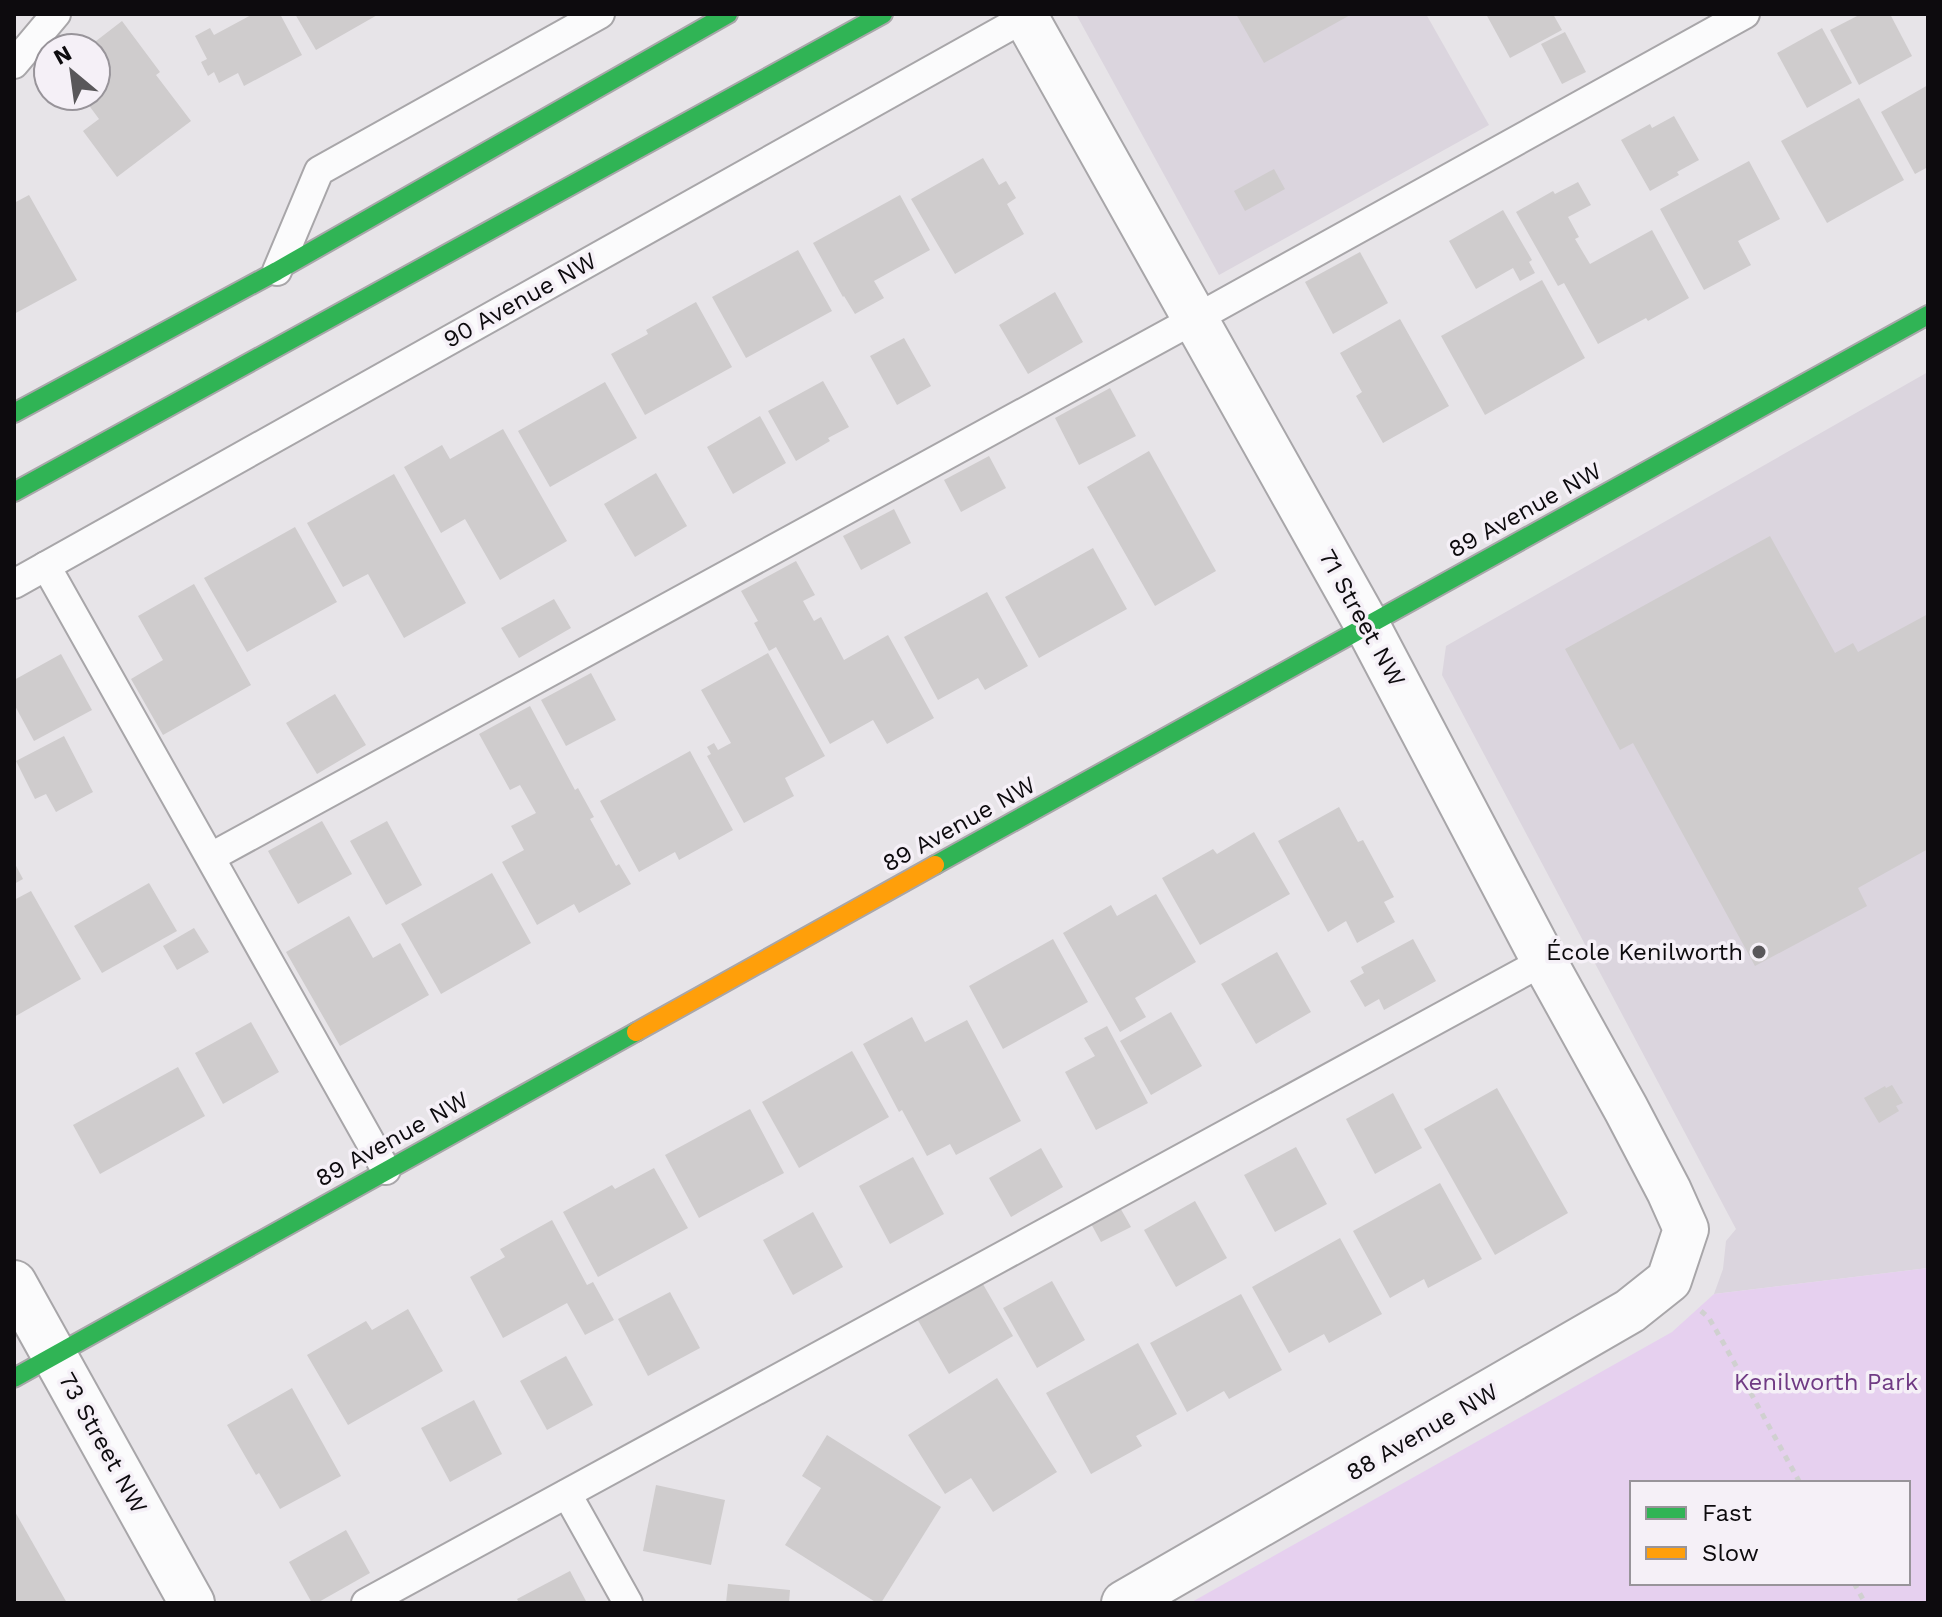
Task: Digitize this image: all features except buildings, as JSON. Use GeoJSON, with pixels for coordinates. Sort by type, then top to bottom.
{"type":"FeatureCollection","features":[{"type":"Feature","properties":{"kind":"street"},"geometry":{"type":"LineString","coordinates":[[14,413],[277,271],[728,14]]}},
{"type":"Feature","properties":{"kind":"street"},"geometry":{"type":"LineString","coordinates":[[14,492],[883,14]]}},
{"type":"Feature","properties":{"kind":"street","name":"71 Street NW"},"geometry":{"type":"LineString","coordinates":[[1025,15],[1367,625],[1669,1191],[1686,1229],[1669,1280]]}},
{"type":"Feature","properties":{"kind":"street","name":"89 Avenue NW"},"geometry":{"type":"LineString","coordinates":[[14,1378],[1928,315]]}},
{"type":"Feature","properties":{"kind":"street","name":"88 Avenue NW"},"geometry":{"type":"LineString","coordinates":[[1124,1603],[1630,1311],[1669,1280]]}},
{"type":"Feature","properties":{"kind":"street","name":"73 Street NW"},"geometry":{"type":"LineString","coordinates":[[14,1283],[192,1603]]}},
{"type":"Feature","properties":{"kind":"lane"},"geometry":{"type":"LineString","coordinates":[[14,64],[56,14]]}},
{"type":"Feature","properties":{"kind":"lane"},"geometry":{"type":"LineString","coordinates":[[211,857],[1195,319],[1745,14]]}},
{"type":"Feature","properties":{"kind":"lane","name":"90 Avenue NW"},"geometry":{"type":"LineString","coordinates":[[14,584],[1025,15]]}},
{"type":"Feature","properties":{"kind":"lane"},"geometry":{"type":"LineString","coordinates":[[277,271],[319,171],[584,18]]}},
{"type":"Feature","properties":{"kind":"lane"},"geometry":{"type":"LineString","coordinates":[[46,566],[386,1170]]}},
{"type":"Feature","properties":{"kind":"lane"},"geometry":{"type":"LineString","coordinates":[[366,1603],[1544,961]]}},
{"type":"Feature","properties":{"kind":"lane"},"geometry":{"type":"LineString","coordinates":[[567,1494],[628,1603]]}},
{"type":"Feature","properties":{"kind":"path"},"geometry":{"type":"LineString","coordinates":[[1669,1280],[1709,1318],[1799,1481]]}},
{"type":"Feature","properties":{"kind":"path"},"geometry":{"type":"LineString","coordinates":[[1855,1585],[1865,1603]]}},
{"type":"Feature","properties":{"kind":"shaded area"},"geometry":{"type":"Polygon","coordinates":[[[1076,14],[1426,14],[1489,125],[1219,275],[1076,14]]]}},
{"type":"Feature","properties":{"kind":"shaded area","name":"École Kenilworth"},"geometry":{"type":"Polygon","coordinates":[[[1928,372],[1928,1268],[1714,1294],[1723,1269],[1726,1241],[1736,1229],[1442,675],[1446,646],[1928,372]]]}},
{"type":"Feature","properties":{"kind":"green space","name":"Kenilworth Park"},"geometry":{"type":"Polygon","coordinates":[[[1928,1268],[1928,1603],[1190,1603],[1672,1332],[1714,1294],[1928,1268]]]}},
{"type":"Feature","properties":{"kind":"traffic: fast"},"geometry":{"type":"LineString","coordinates":[[14,413],[277,271],[728,14]]}},
{"type":"Feature","properties":{"kind":"traffic: fast"},"geometry":{"type":"LineString","coordinates":[[14,492],[883,14]]}},
{"type":"Feature","properties":{"kind":"traffic: fast"},"geometry":{"type":"LineString","coordinates":[[935,865],[1928,315]]}},
{"type":"Feature","properties":{"kind":"traffic: fast"},"geometry":{"type":"LineString","coordinates":[[14,1378],[636,1032]]}},
{"type":"Feature","properties":{"kind":"traffic: slow"},"geometry":{"type":"LineString","coordinates":[[636,1032],[935,865]]}},
{"type":"Feature","properties":{"kind":"place","name":"École Kenilworth"},"geometry":{"type":"Point","coordinates":[1759,952]}}]}
